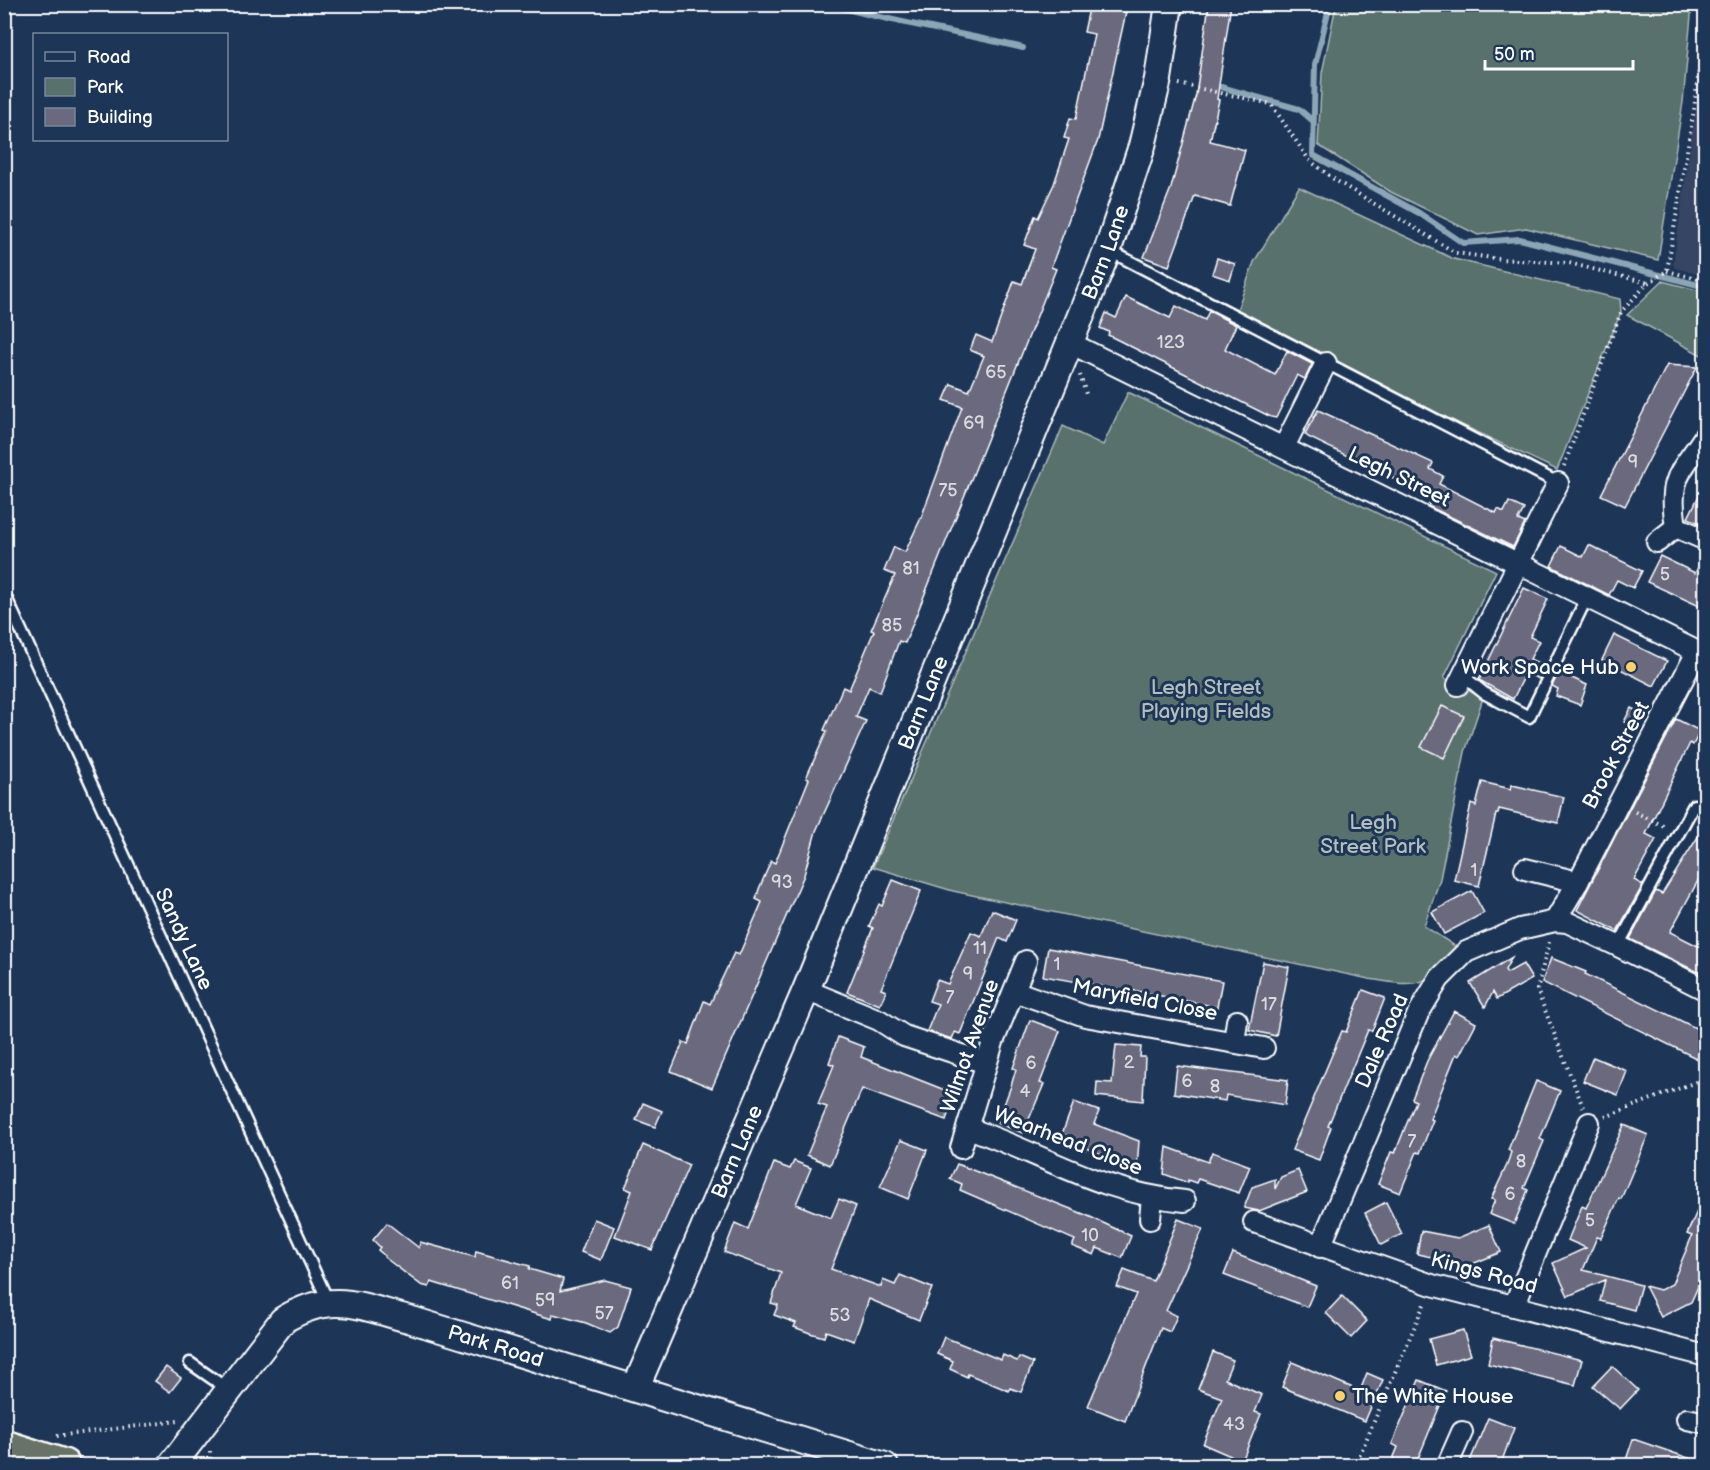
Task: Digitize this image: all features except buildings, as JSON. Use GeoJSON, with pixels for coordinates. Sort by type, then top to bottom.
{"type":"FeatureCollection","features":[{"type":"Feature","properties":{"kind":"highway"},"geometry":{"type":"LineString","coordinates":[[4,1447],[59,1451]]}},
{"type":"Feature","properties":{"kind":"street","name":"Barn Lane"},"geometry":{"type":"LineString","coordinates":[[636,1387],[806,990],[1107,249],[1142,146],[1158,79],[1169,4]]}},
{"type":"Feature","properties":{"kind":"street","name":"Legh Street"},"geometry":{"type":"LineString","coordinates":[[1070,343],[1701,654]]}},
{"type":"Feature","properties":{"kind":"street"},"geometry":{"type":"LineString","coordinates":[[1284,447],[1326,363]]}},
{"type":"Feature","properties":{"kind":"street"},"geometry":{"type":"LineString","coordinates":[[1676,527],[1673,497],[1675,478],[1706,434]]}},
{"type":"Feature","properties":{"kind":"street"},"geometry":{"type":"LineString","coordinates":[[1461,681],[1558,483]]}},
{"type":"Feature","properties":{"kind":"street"},"geometry":{"type":"LineString","coordinates":[[1676,527],[1706,540]]}},
{"type":"Feature","properties":{"kind":"street"},"geometry":{"type":"LineString","coordinates":[[1657,542],[1676,527]]}},
{"type":"Feature","properties":{"kind":"street","name":"Brook Street"},"geometry":{"type":"LineString","coordinates":[[1555,921],[1701,654]]}},
{"type":"Feature","properties":{"kind":"street"},"geometry":{"type":"LineString","coordinates":[[1525,869],[1578,882]]}},
{"type":"Feature","properties":{"kind":"street"},"geometry":{"type":"LineString","coordinates":[[1555,921],[1567,922],[1706,990]]}},
{"type":"Feature","properties":{"kind":"street","name":"Dale Road"},"geometry":{"type":"LineString","coordinates":[[1320,1247],[1418,1014],[1439,979],[1450,965],[1478,944],[1539,922],[1555,921]]}},
{"type":"Feature","properties":{"kind":"street","name":"Wilmot Avenue"},"geometry":{"type":"LineString","coordinates":[[961,1148],[986,1063],[1026,961]]}},
{"type":"Feature","properties":{"kind":"street"},"geometry":{"type":"LineString","coordinates":[[806,990],[879,1020],[904,1036],[986,1063]]}},
{"type":"Feature","properties":{"kind":"street","name":"Maryfield Close"},"geometry":{"type":"LineString","coordinates":[[1014,991],[1085,1016],[1264,1047]]}},
{"type":"Feature","properties":{"kind":"street","name":"Maryfield Close"},"geometry":{"type":"LineString","coordinates":[[1234,1042],[1237,1021]]}},
{"type":"Feature","properties":{"kind":"street"},"geometry":{"type":"LineString","coordinates":[[1514,1306],[1589,1123]]}},
{"type":"Feature","properties":{"kind":"street","name":"Wearhead Close"},"geometry":{"type":"LineString","coordinates":[[968,1128],[1030,1151],[1056,1166],[1093,1181],[1152,1197],[1185,1200]]}},
{"type":"Feature","properties":{"kind":"street","name":"Wearhead Close"},"geometry":{"type":"LineString","coordinates":[[1150,1219],[1152,1197]]}},
{"type":"Feature","properties":{"kind":"street","name":"Kings Road"},"geometry":{"type":"LineString","coordinates":[[1254,1222],[1432,1285],[1706,1356]]}},
{"type":"Feature","properties":{"kind":"street","name":"Park Road"},"geometry":{"type":"LineString","coordinates":[[171,1466],[283,1320],[304,1307],[328,1301],[382,1312],[636,1387],[885,1466]]}},
{"type":"Feature","properties":{"kind":"street"},"geometry":{"type":"LineString","coordinates":[[1447,1466],[1462,1432]]}},
{"type":"Feature","properties":{"kind":"lane"},"geometry":{"type":"LineString","coordinates":[[1107,249],[1558,483]]}},
{"type":"Feature","properties":{"kind":"lane","name":"Sandy Lane"},"geometry":{"type":"LineString","coordinates":[[4,593],[328,1301]]}},
{"type":"Feature","properties":{"kind":"lane"},"geometry":{"type":"LineString","coordinates":[[1461,681],[1528,717],[1587,597]]}},
{"type":"Feature","properties":{"kind":"lane"},"geometry":{"type":"LineString","coordinates":[[1618,946],[1694,805]]}},
{"type":"Feature","properties":{"kind":"lane"},"geometry":{"type":"LineString","coordinates":[[190,1363],[230,1390]]}},
{"type":"Feature","properties":{"kind":"path"},"geometry":{"type":"LineString","coordinates":[[1558,483],[1621,312],[1648,284],[1666,271],[1697,88],[1706,15]]}},
{"type":"Feature","properties":{"kind":"path"},"geometry":{"type":"LineString","coordinates":[[1158,79],[1271,104],[1309,160],[1335,180],[1456,253],[1500,259],[1569,263],[1648,284]]}},
{"type":"Feature","properties":{"kind":"path"},"geometry":{"type":"LineString","coordinates":[[1666,271],[1706,281]]}},
{"type":"Feature","properties":{"kind":"path"},"geometry":{"type":"LineString","coordinates":[[1618,804],[1678,833]]}},
{"type":"Feature","properties":{"kind":"path"},"geometry":{"type":"LineString","coordinates":[[1555,921],[1537,990],[1589,1123],[1706,1078]]}},
{"type":"Feature","properties":{"kind":"path"},"geometry":{"type":"LineString","coordinates":[[1355,1466],[1432,1285]]}},
{"type":"Feature","properties":{"kind":"path"},"geometry":{"type":"LineString","coordinates":[[59,1451],[208,1418]]}},
{"type":"Feature","properties":{"kind":"shaded area"},"geometry":{"type":"Polygon","coordinates":[[[1705,46],[1705,276],[1675,268],[1673,264],[1705,46]]]}},
{"type":"Feature","properties":{"kind":"green space"},"geometry":{"type":"Polygon","coordinates":[[[1336,5],[1692,5],[1683,102],[1658,260],[1526,228],[1478,235],[1391,192],[1318,145],[1322,73],[1336,5]]]}},
{"type":"Feature","properties":{"kind":"green space"},"geometry":{"type":"Polygon","coordinates":[[[1299,187],[1454,259],[1620,299],[1621,312],[1557,470],[1420,405],[1237,310],[1254,262],[1299,187]]]}},
{"type":"Feature","properties":{"kind":"green space"},"geometry":{"type":"Polygon","coordinates":[[[1662,281],[1705,292],[1705,357],[1627,315],[1662,281]]]}},
{"type":"Feature","properties":{"kind":"green space","name":"Legh Street Playing Fields"},"geometry":{"type":"Polygon","coordinates":[[[1128,392],[1496,571],[1444,678],[1483,698],[1465,752],[1440,879],[1424,926],[1458,948],[1429,978],[1410,984],[1369,979],[953,891],[873,867],[1063,426],[1103,445],[1128,392]]]}},
{"type":"Feature","properties":{"kind":"waterway"},"geometry":{"type":"LineString","coordinates":[[829,4],[877,17],[1023,48]]}},
{"type":"Feature","properties":{"kind":"waterway"},"geometry":{"type":"LineString","coordinates":[[1330,4],[1315,65],[1313,155],[1419,213],[1463,243],[1520,239],[1706,287]]}},
{"type":"Feature","properties":{"kind":"waterway"},"geometry":{"type":"LineString","coordinates":[[1221,87],[1299,109],[1313,121]]}},
{"type":"Feature","properties":{"kind":"place","name":"Work Space Hub"},"geometry":{"type":"Point","coordinates":[1631,667]}},
{"type":"Feature","properties":{"kind":"place","name":"The White House"},"geometry":{"type":"Point","coordinates":[1340,1396]}},
{"type":"Feature","properties":{"kind":"park label","name":"Legh Street Park"},"geometry":{"type":"Point","coordinates":[1373,834]}}]}
